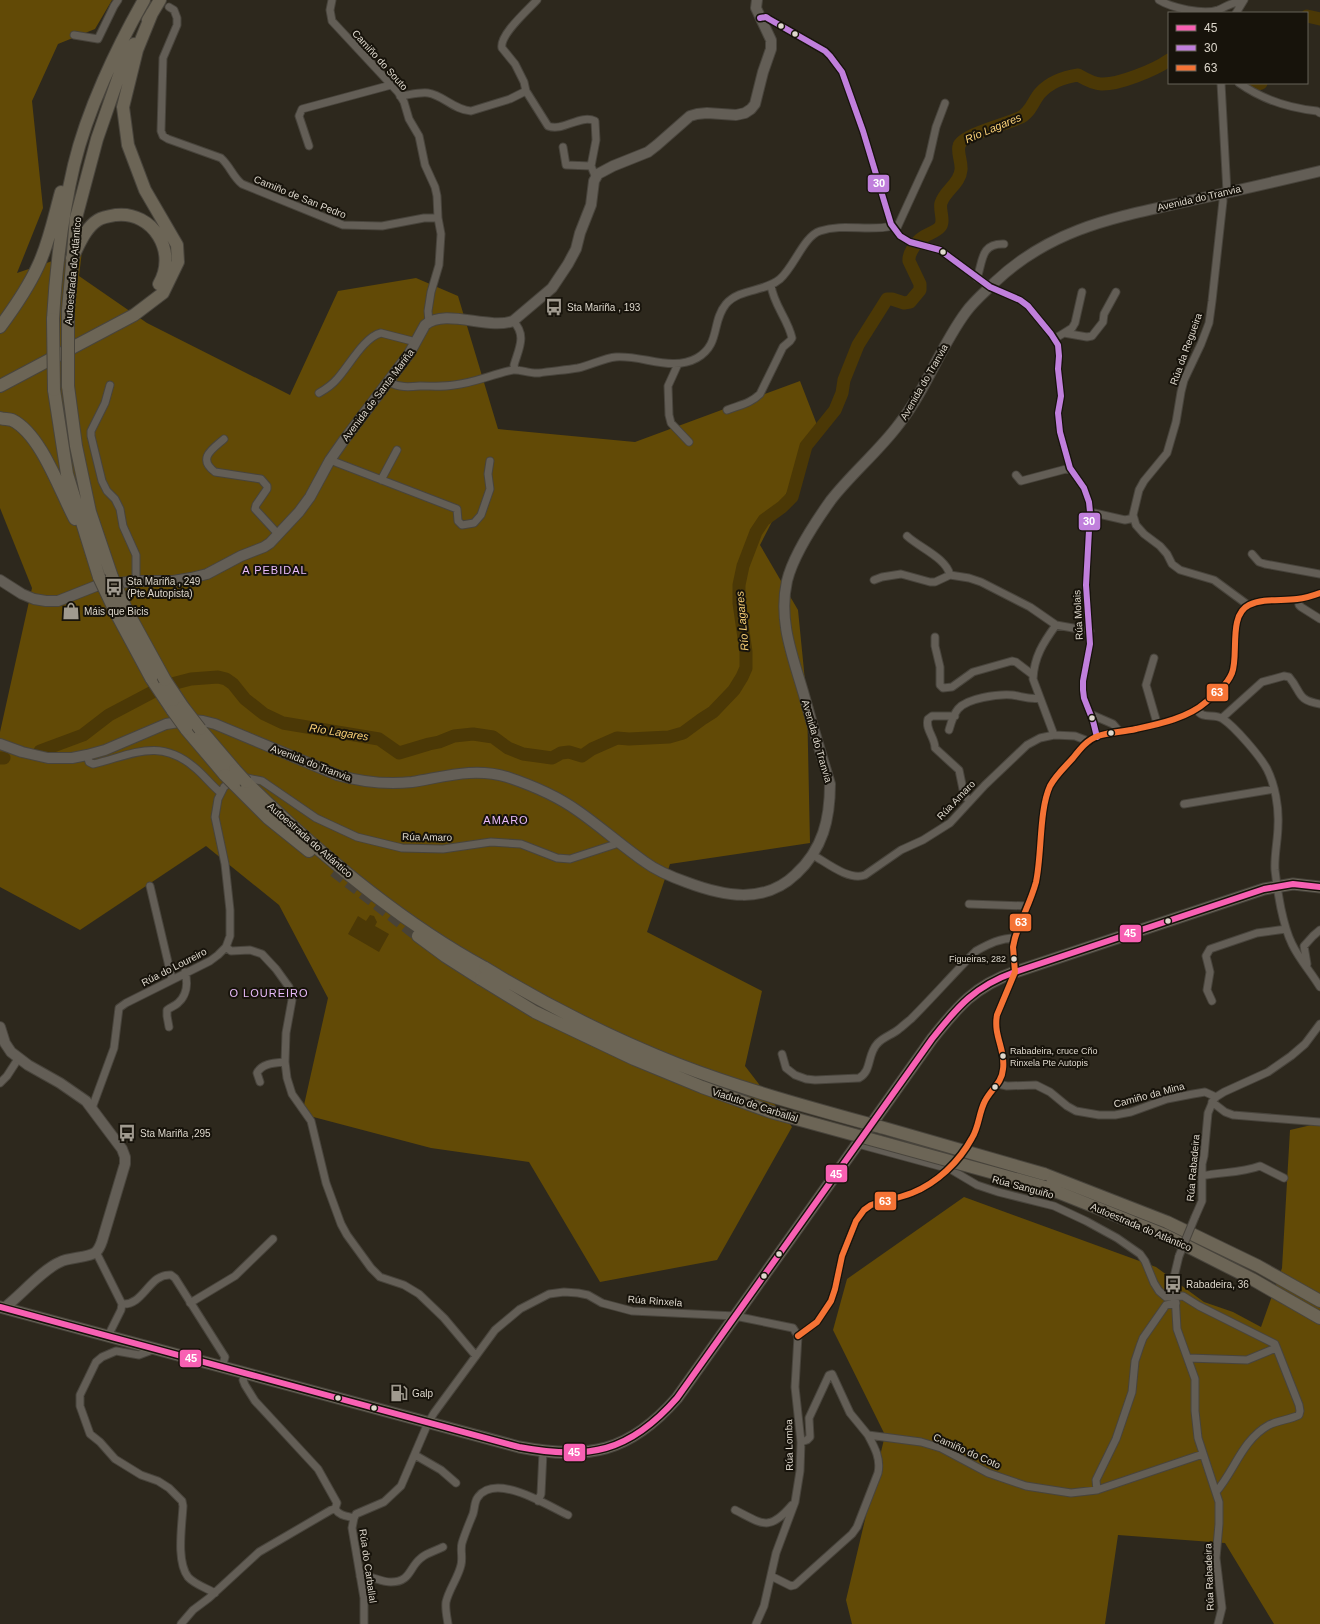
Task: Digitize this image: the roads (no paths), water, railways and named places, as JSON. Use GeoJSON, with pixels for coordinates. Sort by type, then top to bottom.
{"type":"FeatureCollection","features":[{"type":"Feature","properties":{"kind":"highway","name":"Autoestrada do Atlántico"},"geometry":{"type":"LineString","coordinates":[[144,0],[131,23],[92,108],[74,164],[57,256],[53,319],[54,390],[67,474],[87,544],[99,577],[150,678],[186,729],[231,782],[268,818],[334,871]]}},
{"type":"Feature","properties":{"kind":"highway","name":"Autoestrada do Atlántico"},"geometry":{"type":"LineString","coordinates":[[165,4],[152,13],[123,64],[97,139],[76,218],[68,310],[68,386],[76,446],[90,512],[112,577],[126,609],[164,680],[200,729],[231,782],[278,814],[327,857],[379,898],[462,955],[483,973]]}},
{"type":"Feature","properties":{"kind":"highway"},"geometry":{"type":"LineString","coordinates":[[0,386],[134,315],[163,293],[178,262],[177,245],[145,190],[128,145],[123,107],[137,50],[152,13]]}},
{"type":"Feature","properties":{"kind":"highway"},"geometry":{"type":"LineString","coordinates":[[0,327],[26,290],[38,267],[48,242],[66,178],[74,164]]}},
{"type":"Feature","properties":{"kind":"highway"},"geometry":{"type":"LineString","coordinates":[[0,378],[146,298],[160,283],[164,275],[166,260],[163,244],[155,230],[141,219],[130,215],[108,216],[98,220],[83,237],[72,258]]}},
{"type":"Feature","properties":{"kind":"highway"},"geometry":{"type":"LineString","coordinates":[[0,418],[12,420],[30,435],[47,460],[87,544]]}},
{"type":"Feature","properties":{"kind":"highway"},"geometry":{"type":"LineString","coordinates":[[418,936],[445,956],[483,973]]}},
{"type":"Feature","properties":{"kind":"highway","name":"Viaduto de Carballal"},"geometry":{"type":"LineString","coordinates":[[483,973],[606,1033],[677,1064],[776,1098],[1044,1174]]}},
{"type":"Feature","properties":{"kind":"highway","name":"Viaduto de Carballal"},"geometry":{"type":"LineString","coordinates":[[483,973],[534,1012],[634,1059],[702,1087],[771,1112],[1045,1187]]}},
{"type":"Feature","properties":{"kind":"highway","name":"Autoestrada do Atlántico"},"geometry":{"type":"LineString","coordinates":[[1044,1174],[1167,1222],[1258,1266],[1320,1301]]}},
{"type":"Feature","properties":{"kind":"highway","name":"Autoestrada do Atlántico"},"geometry":{"type":"LineString","coordinates":[[1045,1187],[1165,1235],[1252,1279],[1320,1318]]}},
{"type":"Feature","properties":{"kind":"main road"},"geometry":{"type":"LineString","coordinates":[[429,322],[461,319],[494,324],[513,321],[552,288],[568,264],[576,249],[580,233],[591,205],[596,178],[601,172],[648,152],[690,116],[707,113],[745,113],[751,109],[755,104],[763,72],[771,49],[771,40],[756,8],[757,0]]}},
{"type":"Feature","properties":{"kind":"main road","name":"Avenida do Tranvia"},"geometry":{"type":"LineString","coordinates":[[0,744],[22,752],[48,758],[72,758],[105,750],[166,724],[192,720],[215,724],[337,775],[357,781],[389,784],[411,782],[461,772],[492,773],[534,788],[577,810],[619,843],[656,869],[701,888],[719,893],[735,896],[768,891],[794,876],[813,855],[821,840],[830,805],[830,784],[785,629],[784,599],[787,580],[794,562],[831,500],[897,427],[911,408],[947,343],[966,313],[990,287],[1025,258],[1044,245],[1072,232],[1126,215],[1320,171]]}},
{"type":"Feature","properties":{"kind":"main road","name":"Avenida de Santa Mariña"},"geometry":{"type":"LineString","coordinates":[[0,580],[22,594],[34,599],[58,601],[96,586],[136,581],[173,581],[207,574],[241,556],[264,547],[299,512],[310,497],[330,460],[366,410],[389,382],[416,342],[425,325],[429,322]]}},
{"type":"Feature","properties":{"kind":"main road"},"geometry":{"type":"LineString","coordinates":[[1,1308],[519,1447],[543,1452],[571,1454],[594,1451],[624,1442],[644,1430],[664,1413],[677,1398],[932,1039],[954,1010],[973,994],[986,984],[1015,972],[1277,886],[1293,884],[1320,887]]}},
{"type":"Feature","properties":{"kind":"main road"},"geometry":{"type":"LineString","coordinates":[[0,1027],[5,1043],[18,1058],[60,1083],[86,1101],[122,1149],[125,1157],[102,1241],[96,1252],[88,1256],[73,1257],[59,1262],[46,1271],[20,1295],[1,1308]]}},
{"type":"Feature","properties":{"kind":"street"},"geometry":{"type":"LineString","coordinates":[[74,36],[98,39],[118,0]]}},
{"type":"Feature","properties":{"kind":"street","name":"Camiño do Souto"},"geometry":{"type":"LineString","coordinates":[[332,0],[330,10],[332,21],[391,85],[404,102],[409,119],[419,136],[425,165],[435,187],[438,218],[442,234],[439,265],[431,292],[428,311],[429,322]]}},
{"type":"Feature","properties":{"kind":"street"},"geometry":{"type":"LineString","coordinates":[[537,0],[507,33],[501,45],[515,64],[524,82],[526,91],[546,125],[556,128],[589,119],[594,121],[596,140],[591,166],[596,178]]}},
{"type":"Feature","properties":{"kind":"street"},"geometry":{"type":"LineString","coordinates":[[1159,0],[1177,6],[1206,12],[1217,10],[1232,3],[1243,1]]}},
{"type":"Feature","properties":{"kind":"street"},"geometry":{"type":"LineString","coordinates":[[1237,12],[1243,1]]}},
{"type":"Feature","properties":{"kind":"street","name":"Camiño de San Pedro"},"geometry":{"type":"LineString","coordinates":[[165,4],[174,10],[177,18],[177,25],[163,58],[161,131],[163,136],[221,158],[227,163],[236,179],[242,184],[343,225],[382,226],[424,218],[438,218]]}},
{"type":"Feature","properties":{"kind":"street"},"geometry":{"type":"LineString","coordinates":[[760,18],[766,17],[770,19],[825,51],[842,72],[863,131],[894,228]]}},
{"type":"Feature","properties":{"kind":"street","name":"Rúa da Regueira"},"geometry":{"type":"LineString","coordinates":[[1134,518],[1133,515],[1139,490],[1144,481],[1167,453],[1172,440],[1184,380],[1209,323],[1224,193],[1221,84]]}},
{"type":"Feature","properties":{"kind":"street"},"geometry":{"type":"LineString","coordinates":[[1241,84],[1275,103],[1286,107],[1316,111],[1320,113]]}},
{"type":"Feature","properties":{"kind":"street"},"geometry":{"type":"LineString","coordinates":[[309,146],[299,116],[302,109],[391,85]]}},
{"type":"Feature","properties":{"kind":"street"},"geometry":{"type":"LineString","coordinates":[[400,96],[428,93],[457,108],[471,111],[510,99],[526,91]]}},
{"type":"Feature","properties":{"kind":"street"},"geometry":{"type":"LineString","coordinates":[[894,228],[929,158],[936,127],[945,103]]}},
{"type":"Feature","properties":{"kind":"street"},"geometry":{"type":"LineString","coordinates":[[563,147],[566,165],[591,166]]}},
{"type":"Feature","properties":{"kind":"street"},"geometry":{"type":"LineString","coordinates":[[389,382],[401,387],[455,386],[515,370],[533,374],[578,368],[618,357],[678,364],[697,358],[709,348],[712,343],[717,322],[725,305],[730,300],[741,294],[771,285],[780,279],[790,268],[808,240],[816,232],[829,228],[848,227],[894,228]]}},
{"type":"Feature","properties":{"kind":"street","name":"Rúa Molais"},"geometry":{"type":"LineString","coordinates":[[894,228],[900,236],[910,242],[940,250],[990,287],[1020,300],[1028,306],[1058,345],[1058,369],[1061,396],[1058,413],[1060,432],[1070,468],[1084,488],[1089,502],[1090,512],[1086,584],[1090,644],[1083,681],[1084,698],[1097,737]]}},
{"type":"Feature","properties":{"kind":"street"},"geometry":{"type":"LineString","coordinates":[[978,278],[981,260],[984,253],[994,245],[1004,244]]}},
{"type":"Feature","properties":{"kind":"street"},"geometry":{"type":"LineString","coordinates":[[727,410],[746,404],[754,400],[760,394],[784,347],[792,338],[772,292],[771,285]]}},
{"type":"Feature","properties":{"kind":"street"},"geometry":{"type":"LineString","coordinates":[[1054,339],[1072,328],[1082,292]]}},
{"type":"Feature","properties":{"kind":"street"},"geometry":{"type":"LineString","coordinates":[[1064,333],[1087,337],[1092,336],[1103,322],[1104,314],[1116,292]]}},
{"type":"Feature","properties":{"kind":"street"},"geometry":{"type":"LineString","coordinates":[[513,321],[519,326],[521,337],[514,365],[515,370]]}},
{"type":"Feature","properties":{"kind":"street"},"geometry":{"type":"LineString","coordinates":[[319,393],[337,380],[367,341],[376,334],[381,333],[416,342]]}},
{"type":"Feature","properties":{"kind":"street"},"geometry":{"type":"LineString","coordinates":[[678,364],[668,386],[669,415],[671,422],[689,442]]}},
{"type":"Feature","properties":{"kind":"street"},"geometry":{"type":"LineString","coordinates":[[110,385],[104,403],[91,431],[91,436],[102,481],[107,491],[115,499],[120,509],[123,526],[133,545],[136,555],[136,581]]}},
{"type":"Feature","properties":{"kind":"street"},"geometry":{"type":"LineString","coordinates":[[224,438],[209,451],[207,455],[211,469],[215,472],[261,478],[267,489],[256,505],[255,509],[278,534]]}},
{"type":"Feature","properties":{"kind":"street"},"geometry":{"type":"LineString","coordinates":[[381,480],[397,450]]}},
{"type":"Feature","properties":{"kind":"street"},"geometry":{"type":"LineString","coordinates":[[330,460],[457,509],[458,521],[462,525],[474,523],[481,515],[490,488],[488,474],[490,461]]}},
{"type":"Feature","properties":{"kind":"street"},"geometry":{"type":"LineString","coordinates":[[1016,475],[1021,481],[1070,468]]}},
{"type":"Feature","properties":{"kind":"street"},"geometry":{"type":"LineString","coordinates":[[1090,512],[1125,520],[1134,518],[1136,525],[1144,534],[1160,546],[1167,554],[1172,564],[1180,570],[1214,580],[1248,605]]}},
{"type":"Feature","properties":{"kind":"street"},"geometry":{"type":"LineString","coordinates":[[907,536],[917,544],[930,551],[949,570],[950,575]]}},
{"type":"Feature","properties":{"kind":"street"},"geometry":{"type":"LineString","coordinates":[[1252,554],[1259,562],[1265,564],[1320,574]]}},
{"type":"Feature","properties":{"kind":"street"},"geometry":{"type":"LineString","coordinates":[[874,580],[882,576],[901,574],[935,582],[950,575],[956,575],[981,582],[1030,607],[1056,625],[1090,632]]}},
{"type":"Feature","properties":{"kind":"street"},"geometry":{"type":"LineString","coordinates":[[797,1334],[817,1322],[831,1301],[842,1256],[856,1221],[864,1210],[871,1205],[920,1189],[950,1169],[973,1138],[986,1100],[998,1084],[1002,1075],[1004,1058],[996,1033],[995,1023],[1015,972],[1013,947],[1036,882],[1040,860],[1045,806],[1050,787],[1055,778],[1088,742],[1097,737],[1119,731],[1136,729],[1186,714],[1196,709],[1219,690],[1227,682],[1232,672],[1238,620],[1243,609],[1248,605],[1258,602],[1298,599],[1320,593]]}},
{"type":"Feature","properties":{"kind":"street"},"geometry":{"type":"LineString","coordinates":[[1298,599],[1301,607],[1320,619]]}},
{"type":"Feature","properties":{"kind":"street"},"geometry":{"type":"LineString","coordinates":[[1054,735],[1033,679],[1033,669],[1041,645],[1056,625]]}},
{"type":"Feature","properties":{"kind":"street"},"geometry":{"type":"LineString","coordinates":[[935,637],[935,646],[940,667],[940,685],[943,688],[952,687],[972,672],[1012,661],[1016,662],[1033,675]]}},
{"type":"Feature","properties":{"kind":"street"},"geometry":{"type":"LineString","coordinates":[[1154,658],[1146,685],[1157,723]]}},
{"type":"Feature","properties":{"kind":"street"},"geometry":{"type":"LineString","coordinates":[[1222,718],[1262,682],[1284,676],[1289,677],[1302,698],[1320,704]]}},
{"type":"Feature","properties":{"kind":"street"},"geometry":{"type":"LineString","coordinates":[[949,730],[958,709],[967,703],[990,696],[1003,694],[1034,699],[1040,698]]}},
{"type":"Feature","properties":{"kind":"street"},"geometry":{"type":"LineString","coordinates":[[1196,709],[1202,715],[1222,718],[1231,725],[1261,759],[1267,770],[1274,789],[1278,824],[1275,868],[1277,886],[1286,929],[1291,942],[1320,987]]}},
{"type":"Feature","properties":{"kind":"street"},"geometry":{"type":"LineString","coordinates":[[1090,714],[1113,724],[1119,731]]}},
{"type":"Feature","properties":{"kind":"street"},"geometry":{"type":"LineString","coordinates":[[955,716],[932,716],[928,719],[927,724],[929,732],[935,741],[935,748],[961,773],[964,794],[969,801]]}},
{"type":"Feature","properties":{"kind":"street","name":"Rúa Amaro"},"geometry":{"type":"LineString","coordinates":[[813,855],[851,876],[859,877],[865,875],[901,850],[940,830],[955,818],[969,801],[1027,745],[1040,738],[1054,735],[1075,736],[1088,742]]}},
{"type":"Feature","properties":{"kind":"street"},"geometry":{"type":"LineString","coordinates":[[87,755],[88,762],[93,764],[138,751],[150,749],[162,750],[173,753],[194,767],[231,782],[216,806],[215,816],[225,864],[230,910],[230,936],[226,947],[231,951],[250,950],[262,954],[276,969],[289,987],[292,1000],[286,1033],[285,1062],[288,1078],[292,1094],[311,1121],[326,1182],[341,1224],[347,1235],[371,1268],[380,1277],[404,1285],[419,1294],[444,1318],[476,1356]]}},
{"type":"Feature","properties":{"kind":"street","name":"Rúa Amaro"},"geometry":{"type":"LineString","coordinates":[[231,782],[238,778],[258,780],[316,818],[357,837],[402,848],[443,849],[491,842],[521,844],[557,858],[570,859],[619,843]]}},
{"type":"Feature","properties":{"kind":"street"},"geometry":{"type":"LineString","coordinates":[[1184,804],[1274,789]]}},
{"type":"Feature","properties":{"kind":"street"},"geometry":{"type":"LineString","coordinates":[[150,886],[172,979]]}},
{"type":"Feature","properties":{"kind":"street"},"geometry":{"type":"LineString","coordinates":[[969,904],[1027,906]]}},
{"type":"Feature","properties":{"kind":"street"},"geometry":{"type":"LineString","coordinates":[[1212,1001],[1207,990],[1210,972],[1206,956],[1210,949],[1257,933],[1286,929]]}},
{"type":"Feature","properties":{"kind":"street"},"geometry":{"type":"LineString","coordinates":[[1307,968],[1304,946],[1320,930]]}},
{"type":"Feature","properties":{"kind":"street"},"geometry":{"type":"LineString","coordinates":[[782,1054],[786,1068],[806,1079],[859,1078],[864,1075],[868,1069],[872,1051],[876,1045],[884,1038],[899,1030],[912,1018],[976,951],[988,944],[1000,940],[1015,938]]}},
{"type":"Feature","properties":{"kind":"street","name":"Rúa do Loureiro"},"geometry":{"type":"LineString","coordinates":[[92,1108],[114,1048],[119,1008],[172,979],[210,961],[218,956],[226,947]]}},
{"type":"Feature","properties":{"kind":"street"},"geometry":{"type":"LineString","coordinates":[[169,1027],[167,1010],[177,1004],[182,998],[188,981],[186,972]]}},
{"type":"Feature","properties":{"kind":"street"},"geometry":{"type":"LineString","coordinates":[[1320,1024],[1305,1044],[1268,1072],[1234,1087],[1214,1100],[1225,1112],[1234,1115],[1320,1122]]}},
{"type":"Feature","properties":{"kind":"street"},"geometry":{"type":"LineString","coordinates":[[0,1083],[7,1076],[18,1058]]}},
{"type":"Feature","properties":{"kind":"street"},"geometry":{"type":"LineString","coordinates":[[260,1082],[257,1072],[259,1069],[269,1064],[285,1062]]}},
{"type":"Feature","properties":{"kind":"street","name":"Camiño da Mina"},"geometry":{"type":"LineString","coordinates":[[998,1084],[1007,1086],[1036,1086],[1050,1092],[1067,1106],[1076,1111],[1099,1115],[1114,1115],[1131,1112],[1167,1099],[1205,1092],[1214,1100]]}},
{"type":"Feature","properties":{"kind":"street","name":"Rúa Rabadeira"},"geometry":{"type":"LineString","coordinates":[[1214,1100],[1208,1113],[1202,1176],[1202,1201],[1179,1256],[1175,1270],[1177,1329],[1196,1384],[1196,1425],[1203,1454],[1216,1492],[1219,1512],[1216,1558],[1222,1608],[1218,1624]]}},
{"type":"Feature","properties":{"kind":"street","name":"Rúa Sanguiño"},"geometry":{"type":"LineString","coordinates":[[858,1144],[950,1169],[978,1185],[998,1192],[1054,1206],[1086,1220],[1117,1238],[1140,1254],[1145,1261],[1154,1283],[1159,1291],[1166,1297],[1176,1300],[1184,1296],[1199,1306],[1275,1344],[1276,1348]]}},
{"type":"Feature","properties":{"kind":"street"},"geometry":{"type":"LineString","coordinates":[[1202,1176],[1217,1173],[1244,1171],[1260,1166],[1284,1178]]}},
{"type":"Feature","properties":{"kind":"street"},"geometry":{"type":"LineString","coordinates":[[190,1303],[235,1276],[273,1239]]}},
{"type":"Feature","properties":{"kind":"street"},"geometry":{"type":"LineString","coordinates":[[96,1252],[122,1304],[121,1310],[108,1336]]}},
{"type":"Feature","properties":{"kind":"street"},"geometry":{"type":"LineString","coordinates":[[122,1304],[135,1301],[157,1279],[168,1275],[174,1278],[225,1357],[222,1367]]}},
{"type":"Feature","properties":{"kind":"street","name":"Rúa Rinxela"},"geometry":{"type":"LineString","coordinates":[[428,1423],[495,1330],[520,1310],[549,1294],[564,1292],[588,1295],[602,1303],[632,1311],[735,1316],[793,1328],[797,1334]]}},
{"type":"Feature","properties":{"kind":"street"},"geometry":{"type":"LineString","coordinates":[[1097,1490],[1096,1480],[1116,1439],[1132,1392],[1135,1361],[1143,1338],[1166,1305],[1176,1300]]}},
{"type":"Feature","properties":{"kind":"street","name":"Rúa Lomba"},"geometry":{"type":"LineString","coordinates":[[756,1624],[764,1606],[776,1553],[795,1502],[800,1471],[801,1442],[795,1387],[797,1334]]}},
{"type":"Feature","properties":{"kind":"street"},"geometry":{"type":"LineString","coordinates":[[1188,1358],[1247,1360],[1276,1348],[1299,1405],[1300,1411],[1298,1415],[1270,1425],[1257,1433],[1248,1442],[1223,1485],[1216,1492]]}},
{"type":"Feature","properties":{"kind":"street"},"geometry":{"type":"LineString","coordinates":[[156,1349],[139,1355],[116,1351],[102,1357],[96,1362],[80,1395],[80,1406],[90,1434],[100,1442],[115,1459],[141,1475],[158,1481],[170,1488],[182,1501],[181,1557],[184,1569],[192,1581],[215,1593]]}},
{"type":"Feature","properties":{"kind":"street"},"geometry":{"type":"LineString","coordinates":[[246,1373],[243,1380],[252,1396],[318,1470],[337,1503],[336,1509]]}},
{"type":"Feature","properties":{"kind":"street"},"geometry":{"type":"LineString","coordinates":[[771,1576],[791,1586],[795,1585],[852,1534],[857,1527],[878,1473],[880,1464],[876,1450],[868,1435],[850,1413],[832,1374],[829,1374],[809,1418],[810,1437],[801,1442]]}},
{"type":"Feature","properties":{"kind":"street","name":"Rúa do Carballal"},"geometry":{"type":"LineString","coordinates":[[364,1624],[364,1598],[352,1528],[354,1518],[361,1511],[384,1502],[401,1486],[428,1423]]}},
{"type":"Feature","properties":{"kind":"street","name":"Camiño do Coto"},"geometry":{"type":"LineString","coordinates":[[868,1435],[921,1442],[941,1448],[988,1473],[1026,1486],[1071,1493],[1097,1490],[1203,1454]]}},
{"type":"Feature","properties":{"kind":"street"},"geometry":{"type":"LineString","coordinates":[[538,1501],[541,1494],[543,1452]]}},
{"type":"Feature","properties":{"kind":"street"},"geometry":{"type":"LineString","coordinates":[[415,1455],[441,1470],[456,1483]]}},
{"type":"Feature","properties":{"kind":"street"},"geometry":{"type":"LineString","coordinates":[[448,1624],[446,1601],[460,1570],[462,1562],[460,1548],[477,1498],[482,1493],[488,1489],[500,1488],[515,1490],[568,1515]]}},
{"type":"Feature","properties":{"kind":"street"},"geometry":{"type":"LineString","coordinates":[[735,1510],[765,1524],[773,1523],[795,1502]]}},
{"type":"Feature","properties":{"kind":"street"},"geometry":{"type":"LineString","coordinates":[[181,1624],[193,1610],[215,1593],[267,1546],[331,1510],[336,1509]]}},
{"type":"Feature","properties":{"kind":"street"},"geometry":{"type":"LineString","coordinates":[[336,1509],[342,1515],[354,1518]]}},
{"type":"Feature","properties":{"kind":"street"},"geometry":{"type":"LineString","coordinates":[[360,1576],[372,1576],[393,1582],[405,1578],[409,1576],[419,1559],[427,1553],[437,1551],[443,1547]]}},
{"type":"Feature","properties":{"kind":"waterway","name":"Río Lagares"},"geometry":{"type":"LineString","coordinates":[[1308,16],[1320,19]]}},
{"type":"Feature","properties":{"kind":"waterway","name":"Río Lagares"},"geometry":{"type":"LineString","coordinates":[[40,751],[83,735],[109,715],[164,686],[191,679],[218,677],[226,679],[233,684],[245,699],[264,714],[283,723],[379,739],[399,753],[439,742],[454,736],[473,734],[493,737],[508,748],[523,754],[552,758],[561,753],[569,752],[582,756],[592,749],[617,738],[629,739],[669,737],[683,733],[713,712],[734,690],[742,677],[746,668],[746,652],[739,603],[739,585],[743,566],[756,532],[764,520],[782,507],[792,497],[806,446],[835,410],[842,393],[844,380],[858,345],[887,299],[904,303],[910,302],[920,290],[920,284],[909,258],[915,245],[941,225],[941,203],[960,175],[961,167],[959,146],[962,142],[976,134],[1023,116],[1029,110],[1040,93],[1048,86],[1058,81],[1078,75],[1098,84],[1108,84],[1146,72],[1168,61]]}},
{"type":"Feature","properties":{"kind":"tunnel"},"geometry":{"type":"LineString","coordinates":[[334,871],[418,936]]}},
{"type":"Feature","properties":{"kind":"place","name":"Sta Mariña , 193"},"geometry":{"type":"Point","coordinates":[554,307]}},
{"type":"Feature","properties":{"kind":"place","name":"Sta Mariña , 249 (Pte Autopista)"},"geometry":{"type":"Point","coordinates":[114,587]}},
{"type":"Feature","properties":{"kind":"place","name":"Máis que Bicis"},"geometry":{"type":"Point","coordinates":[71,611]}},
{"type":"Feature","properties":{"kind":"place","name":"Figueiras, 282"},"geometry":{"type":"Point","coordinates":[1014,959]}},
{"type":"Feature","properties":{"kind":"place","name":"Rabadeira, cruce Cño Rinxela Pte Autopis"},"geometry":{"type":"Point","coordinates":[1003,1056]}},
{"type":"Feature","properties":{"kind":"place","name":"Sta Mariña ,295"},"geometry":{"type":"Point","coordinates":[127,1133]}},
{"type":"Feature","properties":{"kind":"place","name":"Rabadeira, 36"},"geometry":{"type":"Point","coordinates":[1173,1284]}},
{"type":"Feature","properties":{"kind":"place","name":"Galp"},"geometry":{"type":"Point","coordinates":[399,1393]}},
{"type":"Feature","properties":{"kind":"district","name":"A PEBIDAL"},"geometry":{"type":"Point","coordinates":[275,570]}},
{"type":"Feature","properties":{"kind":"district","name":"AMARO"},"geometry":{"type":"Point","coordinates":[506,820]}},
{"type":"Feature","properties":{"kind":"district","name":"O LOUREIRO"},"geometry":{"type":"Point","coordinates":[269,993]}}]}
